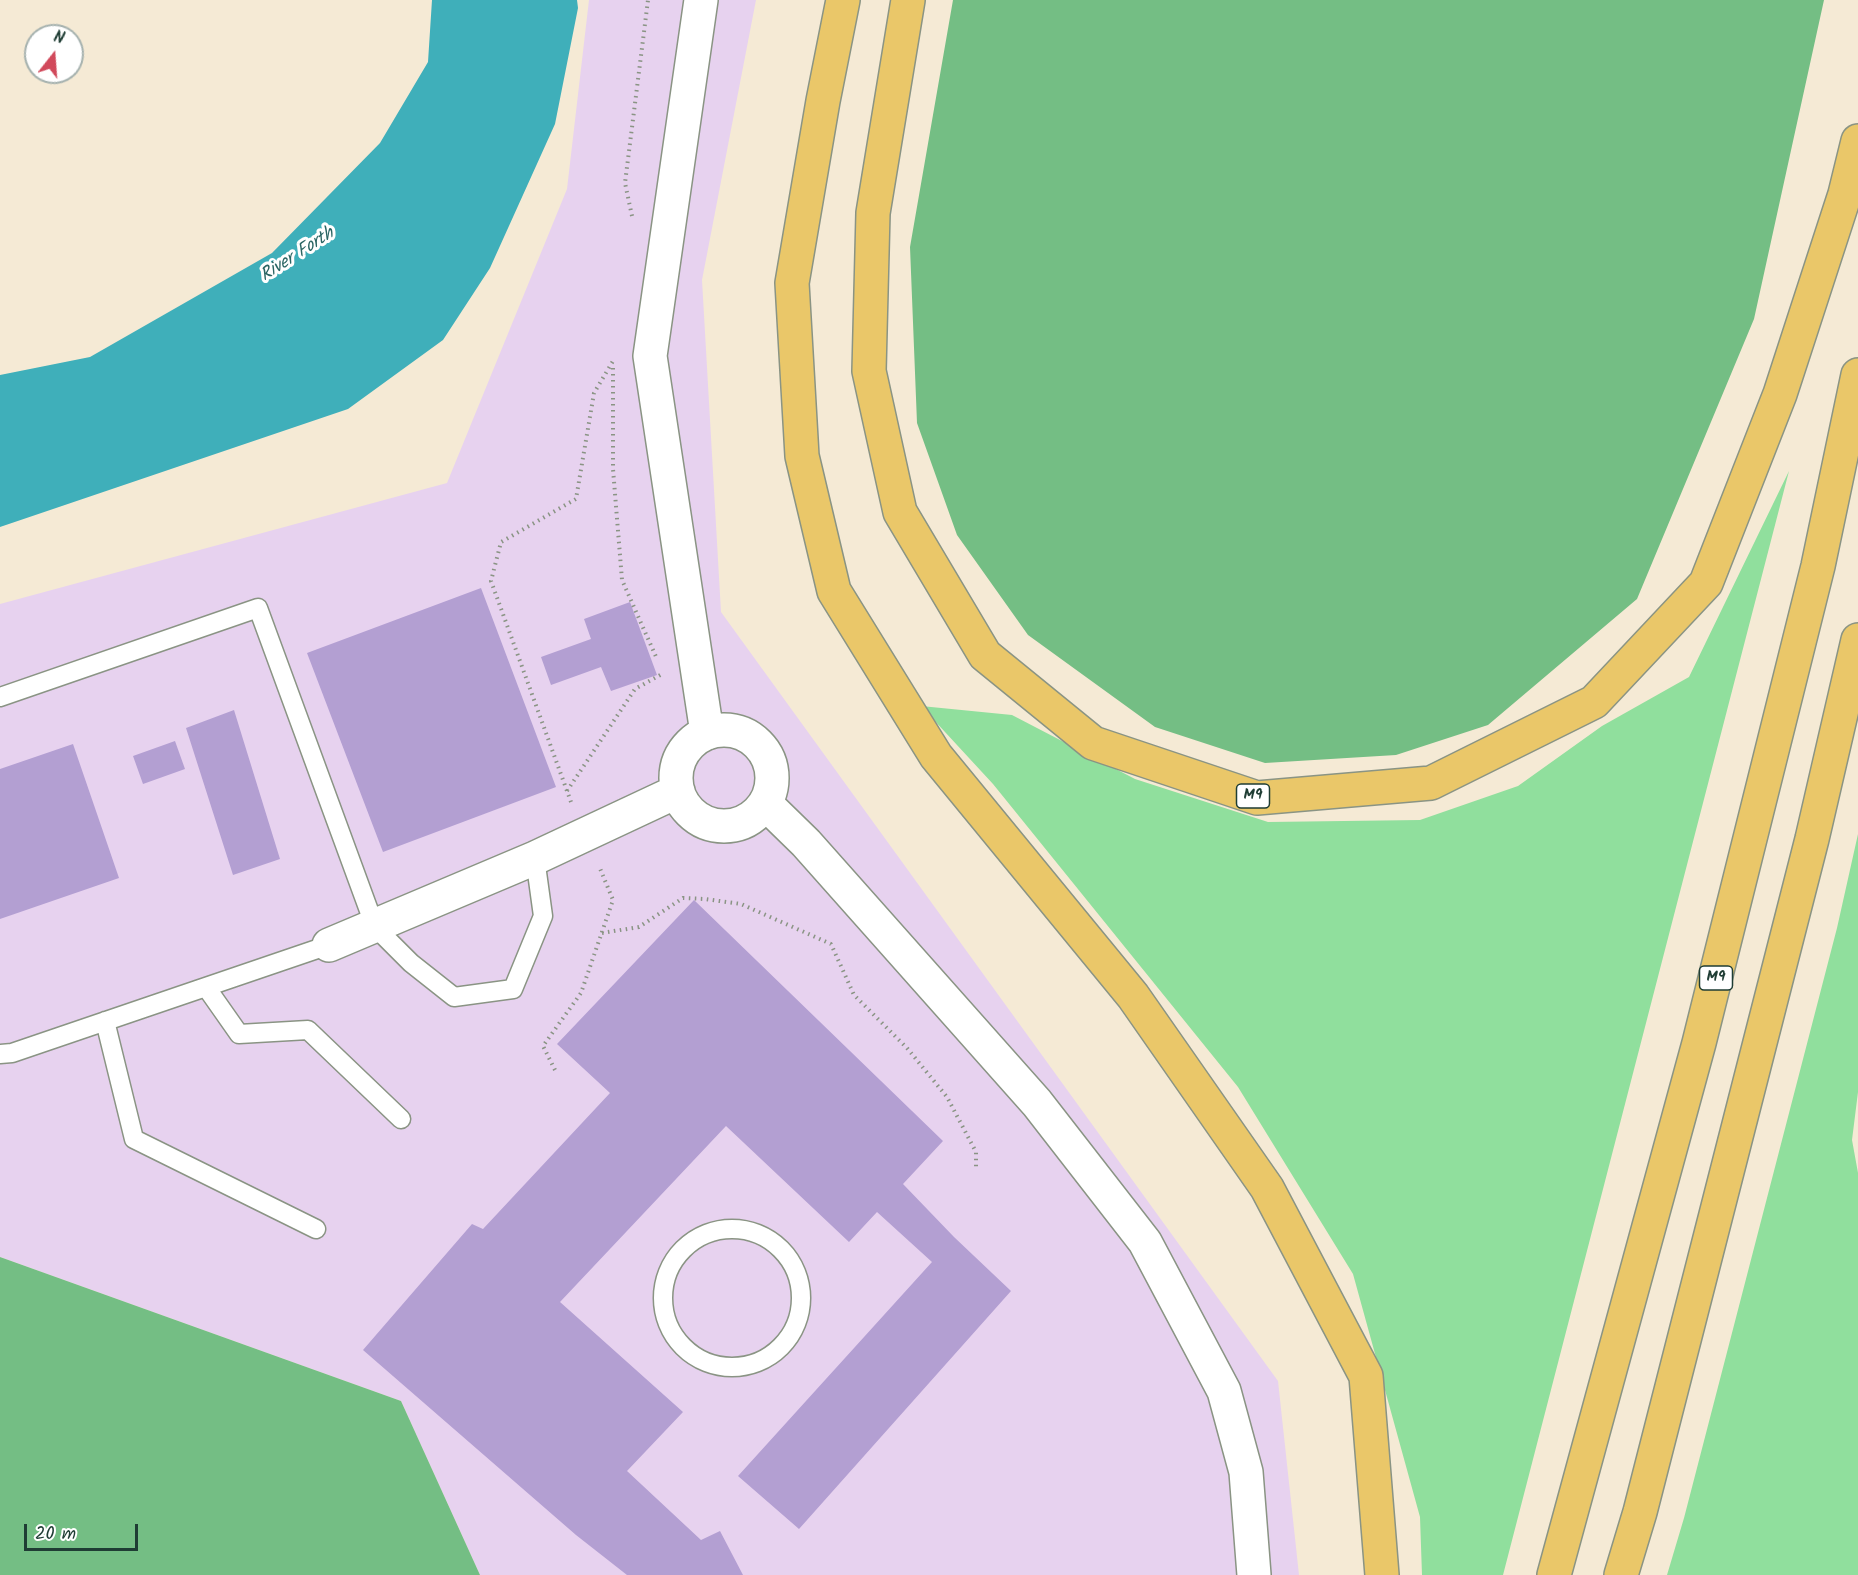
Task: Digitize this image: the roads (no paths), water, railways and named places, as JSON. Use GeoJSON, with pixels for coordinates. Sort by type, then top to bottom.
{"type":"FeatureCollection","features":[{"type":"Feature","properties":{"kind":"highway"},"geometry":{"type":"LineString","coordinates":[[843,0],[792,283],[802,456],[834,591],[936,756],[1133,996],[1267,1188],[1366,1376],[1382,1575]]}},
{"type":"Feature","properties":{"kind":"highway","name":"M9"},"geometry":{"type":"LineString","coordinates":[[908,0],[873,213],[869,371],[900,512],[986,655],[1093,743],[1257,798],[1431,783],[1594,702],[1706,583],[1780,394],[1845,194],[1858,141]]}},
{"type":"Feature","properties":{"kind":"highway","name":"M9"},"geometry":{"type":"LineString","coordinates":[[1554,1575],[1700,1043],[1818,567],[1858,375]]}},
{"type":"Feature","properties":{"kind":"highway"},"geometry":{"type":"LineString","coordinates":[[1621,1575],[1640,1512],[1812,839],[1858,640]]}},
{"type":"Feature","properties":{"kind":"street"},"geometry":{"type":"LineString","coordinates":[[701,0],[650,356],[706,734]]}},
{"type":"Feature","properties":{"kind":"street"},"geometry":{"type":"LineString","coordinates":[[723,730],[739,733],[754,741],[765,753],[772,771],[771,788],[765,803],[754,816],[729,826],[712,825],[697,818],[685,807],[678,792],[676,775],[680,759],[689,745],[706,734],[723,730]]}},
{"type":"Feature","properties":{"kind":"street"},"geometry":{"type":"LineString","coordinates":[[329,945],[535,858],[678,792]]}},
{"type":"Feature","properties":{"kind":"street"},"geometry":{"type":"LineString","coordinates":[[765,803],[806,843],[1037,1103],[1145,1242],[1224,1391],[1246,1472],[1254,1575]]}},
{"type":"Feature","properties":{"kind":"lane"},"geometry":{"type":"LineString","coordinates":[[0,698],[258,608],[375,927],[411,963],[454,997],[513,989],[543,916],[535,858]]}},
{"type":"Feature","properties":{"kind":"lane"},"geometry":{"type":"LineString","coordinates":[[0,1053],[12,1053],[329,945]]}},
{"type":"Feature","properties":{"kind":"lane"},"geometry":{"type":"LineString","coordinates":[[206,987],[239,1034],[308,1030],[401,1119]]}},
{"type":"Feature","properties":{"kind":"lane"},"geometry":{"type":"LineString","coordinates":[[105,1022],[135,1139],[316,1229]]}},
{"type":"Feature","properties":{"kind":"lane"},"geometry":{"type":"LineString","coordinates":[[738,1229],[762,1236],[790,1260],[799,1282],[800,1312],[791,1335],[775,1353],[748,1366],[724,1367],[704,1361],[683,1348],[665,1318],[662,1294],[666,1276],[677,1255],[694,1240],[716,1231],[738,1229]]}},
{"type":"Feature","properties":{"kind":"water","name":"River Forth"},"geometry":{"type":"Polygon","coordinates":[[[432,0],[577,0],[578,8],[555,124],[490,268],[443,340],[348,409],[0,527],[0,375],[90,357],[272,253],[380,143],[428,62],[432,0]]]}}]}
